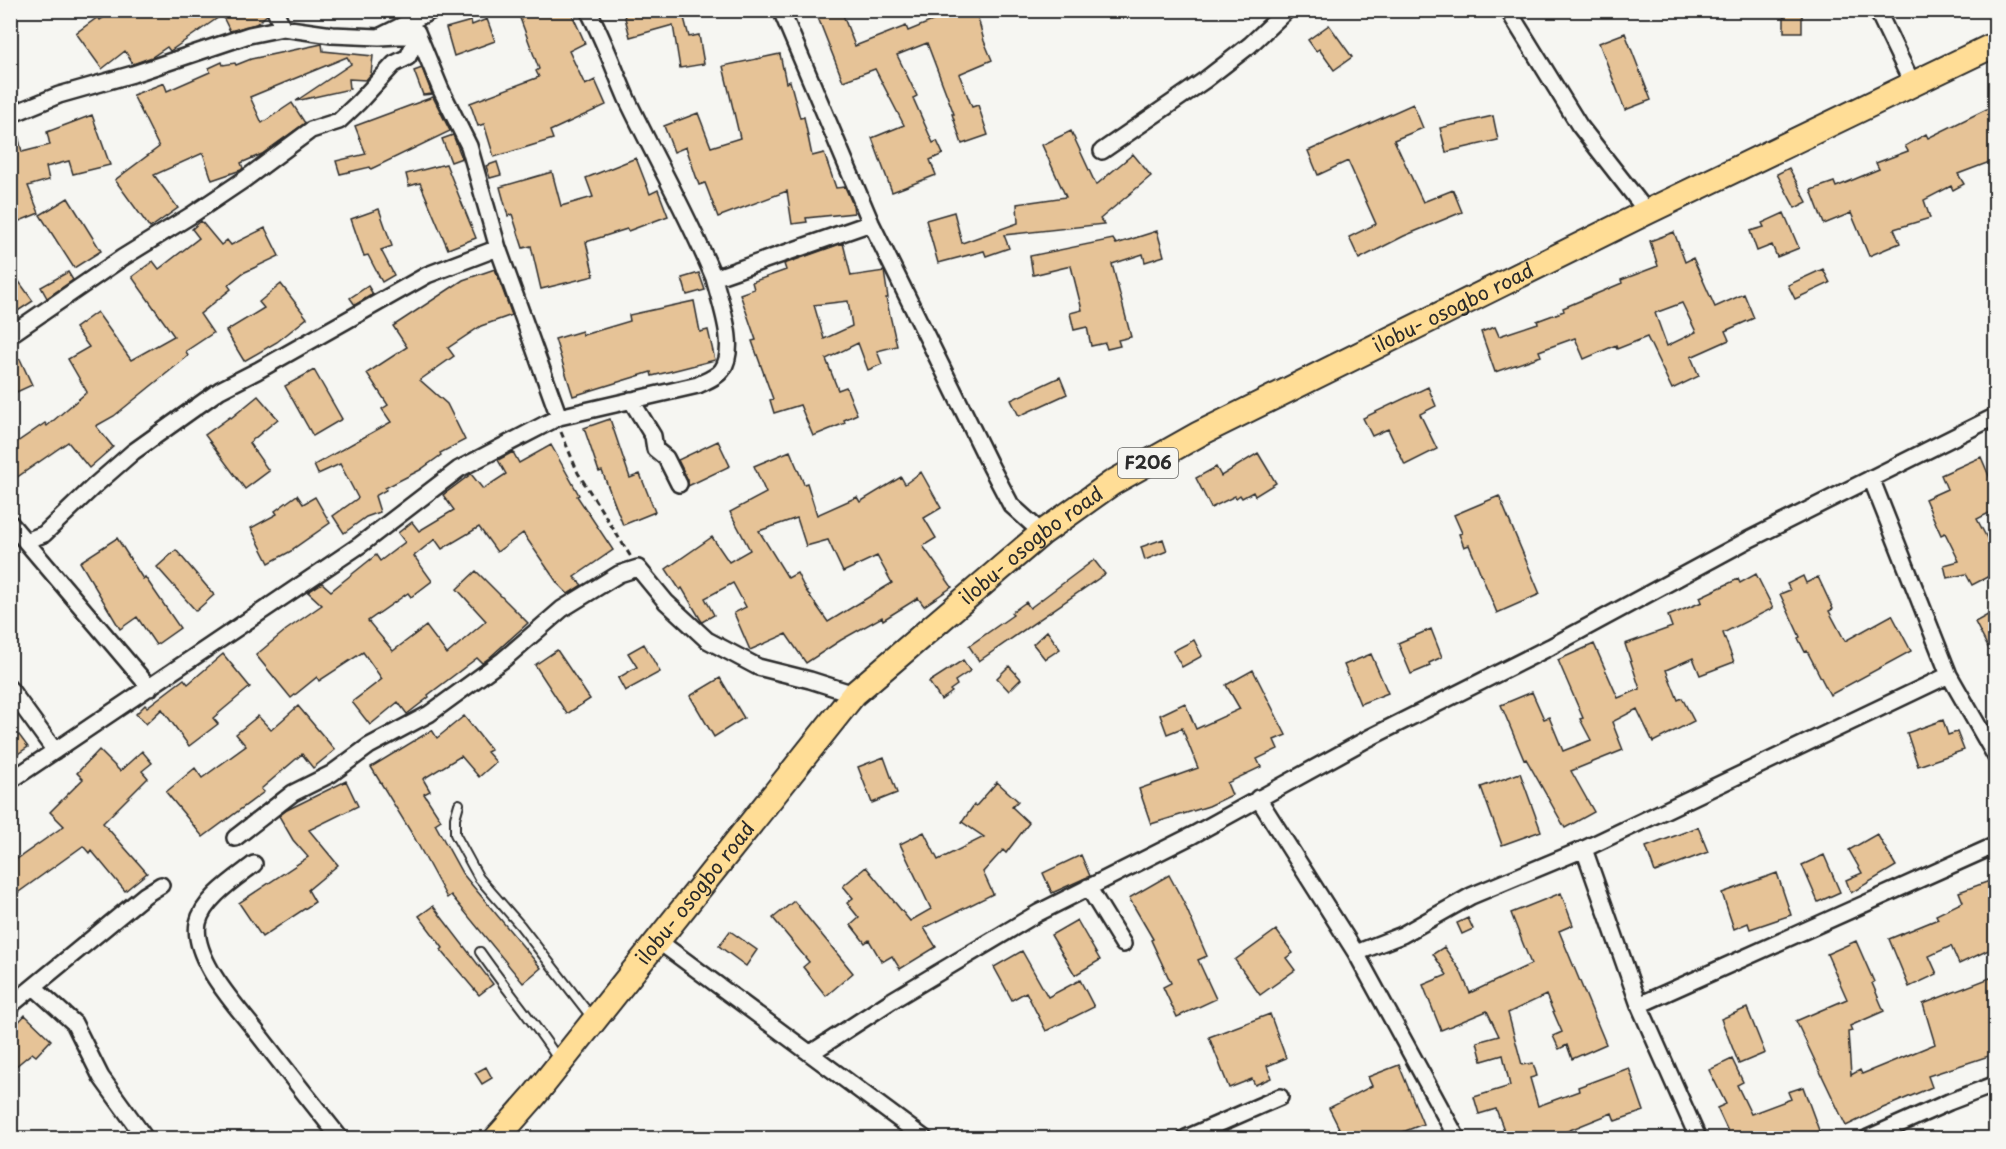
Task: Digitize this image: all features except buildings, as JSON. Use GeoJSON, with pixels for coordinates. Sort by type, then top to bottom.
{"type":"FeatureCollection","features":[{"type":"Feature","properties":{"kind":"main road","name":"ilobu- osogbo road"},"geometry":{"type":"LineString","coordinates":[[497,1138],[560,1063],[854,694],[1042,533],[1112,483],[1199,434],[1647,212],[1995,44]]}},
{"type":"Feature","properties":{"kind":"street"},"geometry":{"type":"LineString","coordinates":[[274,10],[283,28]]}},
{"type":"Feature","properties":{"kind":"street"},"geometry":{"type":"LineString","coordinates":[[379,37],[434,10]]}},
{"type":"Feature","properties":{"kind":"street"},"geometry":{"type":"LineString","coordinates":[[10,781],[360,545],[459,470],[559,417],[698,384],[712,378],[723,369],[730,346],[714,278],[696,234],[627,98],[604,39],[588,10]]}},
{"type":"Feature","properties":{"kind":"street"},"geometry":{"type":"LineString","coordinates":[[781,10],[871,223],[1011,505],[1042,533]]}},
{"type":"Feature","properties":{"kind":"street"},"geometry":{"type":"LineString","coordinates":[[1102,151],[1205,80],[1250,45],[1287,10]]}},
{"type":"Feature","properties":{"kind":"street"},"geometry":{"type":"LineString","coordinates":[[1508,10],[1579,125],[1647,212]]}},
{"type":"Feature","properties":{"kind":"street"},"geometry":{"type":"LineString","coordinates":[[1877,10],[1912,83]]}},
{"type":"Feature","properties":{"kind":"street"},"geometry":{"type":"LineString","coordinates":[[415,19],[418,35],[441,90],[469,146],[498,248],[559,417]]}},
{"type":"Feature","properties":{"kind":"street"},"geometry":{"type":"LineString","coordinates":[[10,115],[59,95],[133,74],[249,35],[283,28],[332,35],[379,37],[418,35]]}},
{"type":"Feature","properties":{"kind":"street"},"geometry":{"type":"LineString","coordinates":[[10,335],[122,258],[236,185],[311,130],[339,121],[394,64],[408,57],[418,35]]}},
{"type":"Feature","properties":{"kind":"street"},"geometry":{"type":"LineString","coordinates":[[714,278],[871,223]]}},
{"type":"Feature","properties":{"kind":"street"},"geometry":{"type":"LineString","coordinates":[[26,541],[44,534],[93,486],[133,452],[220,390],[427,275],[498,248]]}},
{"type":"Feature","properties":{"kind":"street"},"geometry":{"type":"LineString","coordinates":[[631,400],[653,436],[656,449],[666,458],[679,484]]}},
{"type":"Feature","properties":{"kind":"street"},"geometry":{"type":"LineString","coordinates":[[811,1053],[891,1001],[1038,913],[1192,835],[1369,738],[1550,647],[1748,540],[1995,416]]}},
{"type":"Feature","properties":{"kind":"street"},"geometry":{"type":"LineString","coordinates":[[1871,478],[1949,675],[1995,757]]}},
{"type":"Feature","properties":{"kind":"street"},"geometry":{"type":"LineString","coordinates":[[10,523],[150,688]]}},
{"type":"Feature","properties":{"kind":"street"},"geometry":{"type":"LineString","coordinates":[[235,838],[293,793],[331,774],[369,746],[429,714],[503,660],[562,609],[619,574],[638,568],[666,602],[707,640],[758,667],[854,694]]}},
{"type":"Feature","properties":{"kind":"street"},"geometry":{"type":"LineString","coordinates":[[1356,953],[1402,936],[1472,896],[1584,849],[1949,675]]}},
{"type":"Feature","properties":{"kind":"street"},"geometry":{"type":"LineString","coordinates":[[10,689],[55,751]]}},
{"type":"Feature","properties":{"kind":"street"},"geometry":{"type":"LineString","coordinates":[[1258,798],[1356,953],[1457,1138]]}},
{"type":"Feature","properties":{"kind":"street"},"geometry":{"type":"LineString","coordinates":[[1639,1005],[1995,845]]}},
{"type":"Feature","properties":{"kind":"street"},"geometry":{"type":"LineString","coordinates":[[1584,849],[1639,1005],[1698,1138]]}},
{"type":"Feature","properties":{"kind":"street"},"geometry":{"type":"LineString","coordinates":[[254,864],[228,884],[200,915],[197,926],[199,943],[211,970],[236,1006],[340,1138]]}},
{"type":"Feature","properties":{"kind":"street"},"geometry":{"type":"LineString","coordinates":[[10,1006],[145,895],[161,885]]}},
{"type":"Feature","properties":{"kind":"street"},"geometry":{"type":"LineString","coordinates":[[1088,887],[1123,944]]}},
{"type":"Feature","properties":{"kind":"street"},"geometry":{"type":"LineString","coordinates":[[657,940],[924,1138]]}},
{"type":"Feature","properties":{"kind":"street"},"geometry":{"type":"LineString","coordinates":[[34,987],[74,1023],[101,1077],[144,1138]]}},
{"type":"Feature","properties":{"kind":"street"},"geometry":{"type":"LineString","coordinates":[[1868,1138],[1995,1084]]}},
{"type":"Feature","properties":{"kind":"street"},"geometry":{"type":"LineString","coordinates":[[1186,1138],[1280,1097]]}},
{"type":"Feature","properties":{"kind":"lane"},"geometry":{"type":"LineString","coordinates":[[459,804],[455,818],[455,834],[479,878],[520,925],[594,1020]]}},
{"type":"Feature","properties":{"kind":"lane"},"geometry":{"type":"LineString","coordinates":[[480,952],[541,1033],[560,1063]]}},
{"type":"Feature","properties":{"kind":"path"},"geometry":{"type":"LineString","coordinates":[[559,417],[562,436],[578,473],[638,568]]}}]}
